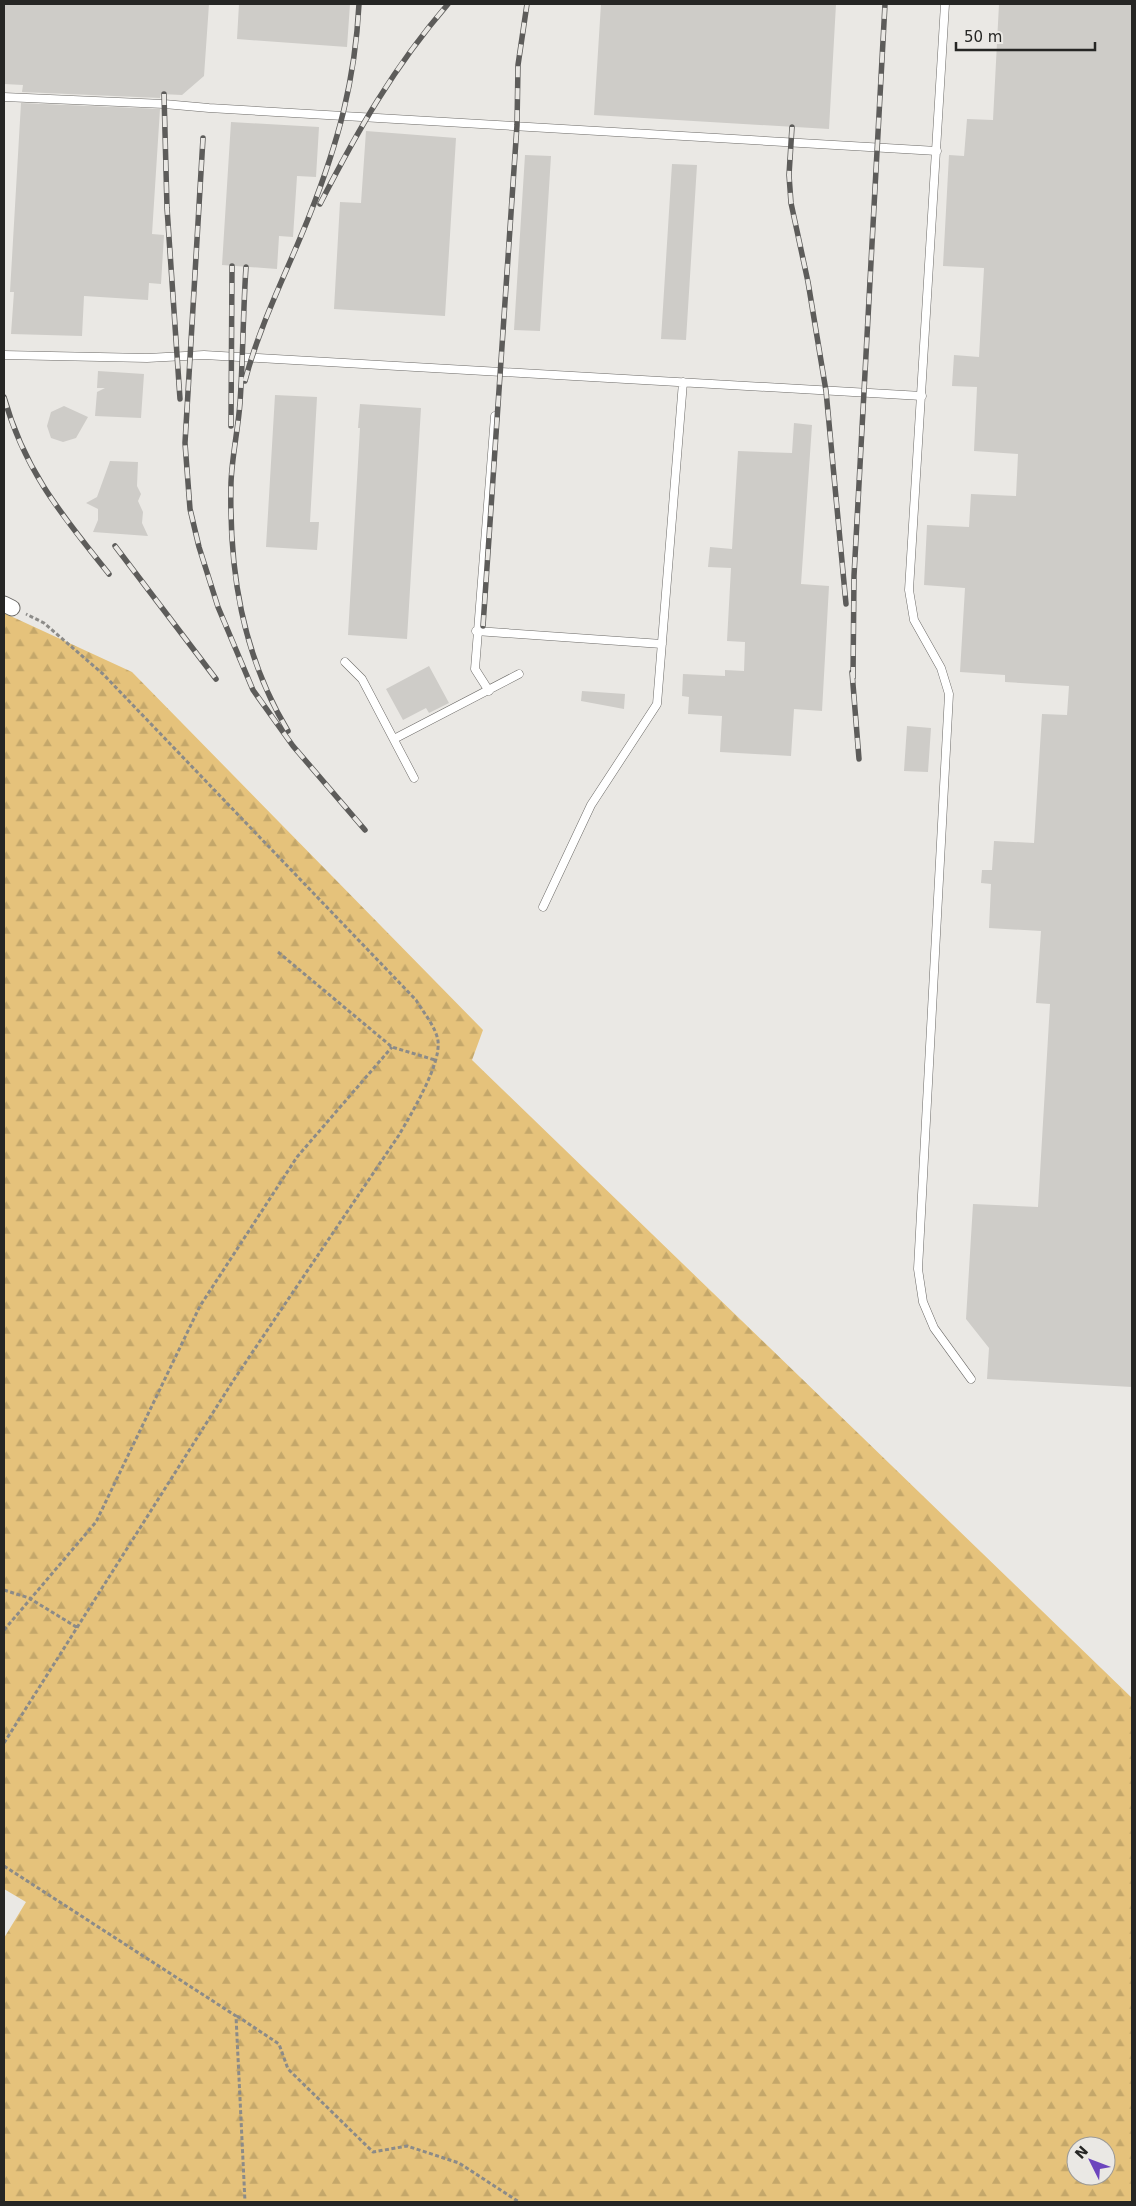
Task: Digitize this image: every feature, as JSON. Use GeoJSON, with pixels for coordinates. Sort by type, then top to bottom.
{"type":"FeatureCollection","features":[{"type":"Feature","properties":{"kind":"lane"},"geometry":{"type":"LineString","coordinates":[[945,4],[909,590],[914,620],[941,668],[949,694],[950,720],[918,1269],[923,1302],[934,1328],[971,1379]]}},
{"type":"Feature","properties":{"kind":"lane"},"geometry":{"type":"LineString","coordinates":[[4,97],[164,104],[937,151]]}},
{"type":"Feature","properties":{"kind":"lane"},"geometry":{"type":"LineString","coordinates":[[4,355],[147,358],[204,355],[922,396]]}},
{"type":"Feature","properties":{"kind":"lane"},"geometry":{"type":"LineString","coordinates":[[543,907],[591,805],[657,704],[683,382]]}},
{"type":"Feature","properties":{"kind":"lane"},"geometry":{"type":"LineString","coordinates":[[489,691],[475,669],[476,631],[495,416]]}},
{"type":"Feature","properties":{"kind":"lane"},"geometry":{"type":"LineString","coordinates":[[476,631],[662,644]]}},
{"type":"Feature","properties":{"kind":"lane"},"geometry":{"type":"LineString","coordinates":[[345,662],[362,679],[414,778]]}},
{"type":"Feature","properties":{"kind":"lane"},"geometry":{"type":"LineString","coordinates":[[394,739],[519,674]]}},
{"type":"Feature","properties":{"kind":"path"},"geometry":{"type":"LineString","coordinates":[[4,1743],[233,1381],[399,1135],[421,1096],[435,1060],[438,1042],[433,1027],[406,990],[103,674],[44,623],[8,606]]}},
{"type":"Feature","properties":{"kind":"path"},"geometry":{"type":"LineString","coordinates":[[278,952],[392,1046],[435,1060]]}},
{"type":"Feature","properties":{"kind":"path"},"geometry":{"type":"LineString","coordinates":[[4,1630],[29,1598],[96,1522],[200,1306],[297,1157],[392,1046]]}},
{"type":"Feature","properties":{"kind":"path"},"geometry":{"type":"LineString","coordinates":[[4,1590],[29,1598],[78,1628]]}},
{"type":"Feature","properties":{"kind":"path"},"geometry":{"type":"LineString","coordinates":[[4,1866],[280,2044],[288,2069],[373,2152],[407,2146],[459,2163],[519,2202]]}},
{"type":"Feature","properties":{"kind":"path"},"geometry":{"type":"LineString","coordinates":[[236,2016],[245,2202]]}},
{"type":"Feature","properties":{"kind":"green space"},"geometry":{"type":"Polygon","coordinates":[[[4,613],[132,672],[483,1030],[472,1060],[1132,1698],[1132,2202],[4,2202],[4,1938],[26,1902],[4,1889],[4,613]]]}},
{"type":"Feature","properties":{"kind":"building"},"geometry":{"type":"Polygon","coordinates":[[[4,4],[209,4],[204,76],[182,95],[161,94],[160,98],[22,92],[23,85],[4,84],[4,4]]]}},
{"type":"Feature","properties":{"kind":"building"},"geometry":{"type":"Polygon","coordinates":[[[239,4],[350,4],[347,47],[237,39],[239,4]]]}},
{"type":"Feature","properties":{"kind":"building"},"geometry":{"type":"Polygon","coordinates":[[[601,4],[836,4],[829,129],[594,115],[601,4]]]}},
{"type":"Feature","properties":{"kind":"building"},"geometry":{"type":"Polygon","coordinates":[[[999,4],[1132,4],[1132,1387],[987,1379],[989,1348],[966,1319],[973,1204],[1038,1207],[1050,1004],[1036,1003],[1041,931],[989,928],[991,884],[981,883],[982,870],[992,870],[994,841],[1034,843],[1042,714],[1067,715],[1069,686],[1005,682],[1005,675],[960,672],[965,588],[924,585],[927,525],[969,527],[971,494],[1016,496],[1018,454],[974,451],[977,387],[952,386],[954,355],[979,357],[984,268],[943,266],[949,155],[964,156],[967,119],[993,120],[999,4]]]}},
{"type":"Feature","properties":{"kind":"building"},"geometry":{"type":"Polygon","coordinates":[[[21,103],[160,109],[152,234],[164,235],[161,284],[149,283],[148,300],[84,296],[82,336],[11,334],[14,292],[10,292],[21,103]]]}},
{"type":"Feature","properties":{"kind":"building"},"geometry":{"type":"Polygon","coordinates":[[[231,122],[319,127],[316,177],[297,176],[293,237],[279,236],[277,269],[222,265],[231,122]]]}},
{"type":"Feature","properties":{"kind":"building"},"geometry":{"type":"Polygon","coordinates":[[[366,131],[456,138],[445,316],[334,309],[340,202],[361,203],[366,131]]]}},
{"type":"Feature","properties":{"kind":"building"},"geometry":{"type":"Polygon","coordinates":[[[525,155],[551,156],[540,331],[514,330],[525,155]]]}},
{"type":"Feature","properties":{"kind":"building"},"geometry":{"type":"Polygon","coordinates":[[[672,164],[697,165],[686,340],[661,339],[672,164]]]}},
{"type":"Feature","properties":{"kind":"building"},"geometry":{"type":"Polygon","coordinates":[[[98,371],[144,374],[141,418],[95,416],[97,392],[105,388],[97,388],[98,371]]]}},
{"type":"Feature","properties":{"kind":"building"},"geometry":{"type":"Polygon","coordinates":[[[275,395],[317,397],[310,522],[319,522],[317,550],[266,547],[275,395]]]}},
{"type":"Feature","properties":{"kind":"building"},"geometry":{"type":"Polygon","coordinates":[[[360,404],[421,408],[407,639],[348,635],[360,404]]]}},
{"type":"Feature","properties":{"kind":"building"},"geometry":{"type":"Polygon","coordinates":[[[64,406],[88,417],[76,438],[63,442],[51,438],[47,426],[51,412],[64,406]]]}},
{"type":"Feature","properties":{"kind":"building"},"geometry":{"type":"Polygon","coordinates":[[[794,423],[812,425],[801,584],[829,586],[822,711],[794,709],[791,756],[720,752],[722,716],[688,714],[689,697],[682,696],[683,674],[725,676],[725,670],[744,671],[745,642],[727,641],[731,568],[708,567],[710,547],[732,549],[738,451],[792,453],[794,423]]]}},
{"type":"Feature","properties":{"kind":"building"},"geometry":{"type":"Polygon","coordinates":[[[110,461],[138,462],[137,486],[141,494],[138,501],[143,512],[142,523],[148,536],[93,532],[98,520],[98,509],[86,503],[97,497],[110,461]]]}},
{"type":"Feature","properties":{"kind":"building"},"geometry":{"type":"Polygon","coordinates":[[[429,666],[449,703],[429,713],[426,708],[403,720],[386,689],[429,666]]]}},
{"type":"Feature","properties":{"kind":"building"},"geometry":{"type":"Polygon","coordinates":[[[582,691],[625,694],[624,709],[581,701],[582,691]]]}},
{"type":"Feature","properties":{"kind":"building"},"geometry":{"type":"Polygon","coordinates":[[[907,726],[931,728],[928,772],[904,771],[907,726]]]}},
{"type":"Feature","properties":{"kind":"railway"},"geometry":{"type":"LineString","coordinates":[[245,381],[258,338],[310,214],[337,137],[354,59],[359,4]]}},
{"type":"Feature","properties":{"kind":"railway"},"geometry":{"type":"LineString","coordinates":[[320,204],[348,151],[393,76],[448,4]]}},
{"type":"Feature","properties":{"kind":"railway"},"geometry":{"type":"LineString","coordinates":[[483,626],[517,125],[518,65],[527,4]]}},
{"type":"Feature","properties":{"kind":"railway"},"geometry":{"type":"LineString","coordinates":[[853,678],[854,576],[885,4]]}},
{"type":"Feature","properties":{"kind":"railway"},"geometry":{"type":"LineString","coordinates":[[164,94],[167,208],[180,399]]}},
{"type":"Feature","properties":{"kind":"railway"},"geometry":{"type":"LineString","coordinates":[[792,127],[789,175],[791,203],[808,282],[826,391],[846,604]]}},
{"type":"Feature","properties":{"kind":"railway"},"geometry":{"type":"LineString","coordinates":[[203,138],[185,443],[190,509],[199,547],[218,607],[253,690],[293,746],[365,830]]}},
{"type":"Feature","properties":{"kind":"railway"},"geometry":{"type":"LineString","coordinates":[[231,426],[232,266]]}},
{"type":"Feature","properties":{"kind":"railway"},"geometry":{"type":"LineString","coordinates":[[246,267],[240,403],[231,483],[233,548],[236,580],[249,642],[272,702],[288,731]]}},
{"type":"Feature","properties":{"kind":"railway"},"geometry":{"type":"LineString","coordinates":[[4,397],[23,448],[47,492],[109,574]]}},
{"type":"Feature","properties":{"kind":"railway"},"geometry":{"type":"LineString","coordinates":[[115,546],[216,679]]}},
{"type":"Feature","properties":{"kind":"railway"},"geometry":{"type":"LineString","coordinates":[[852,672],[859,759]]}}]}
